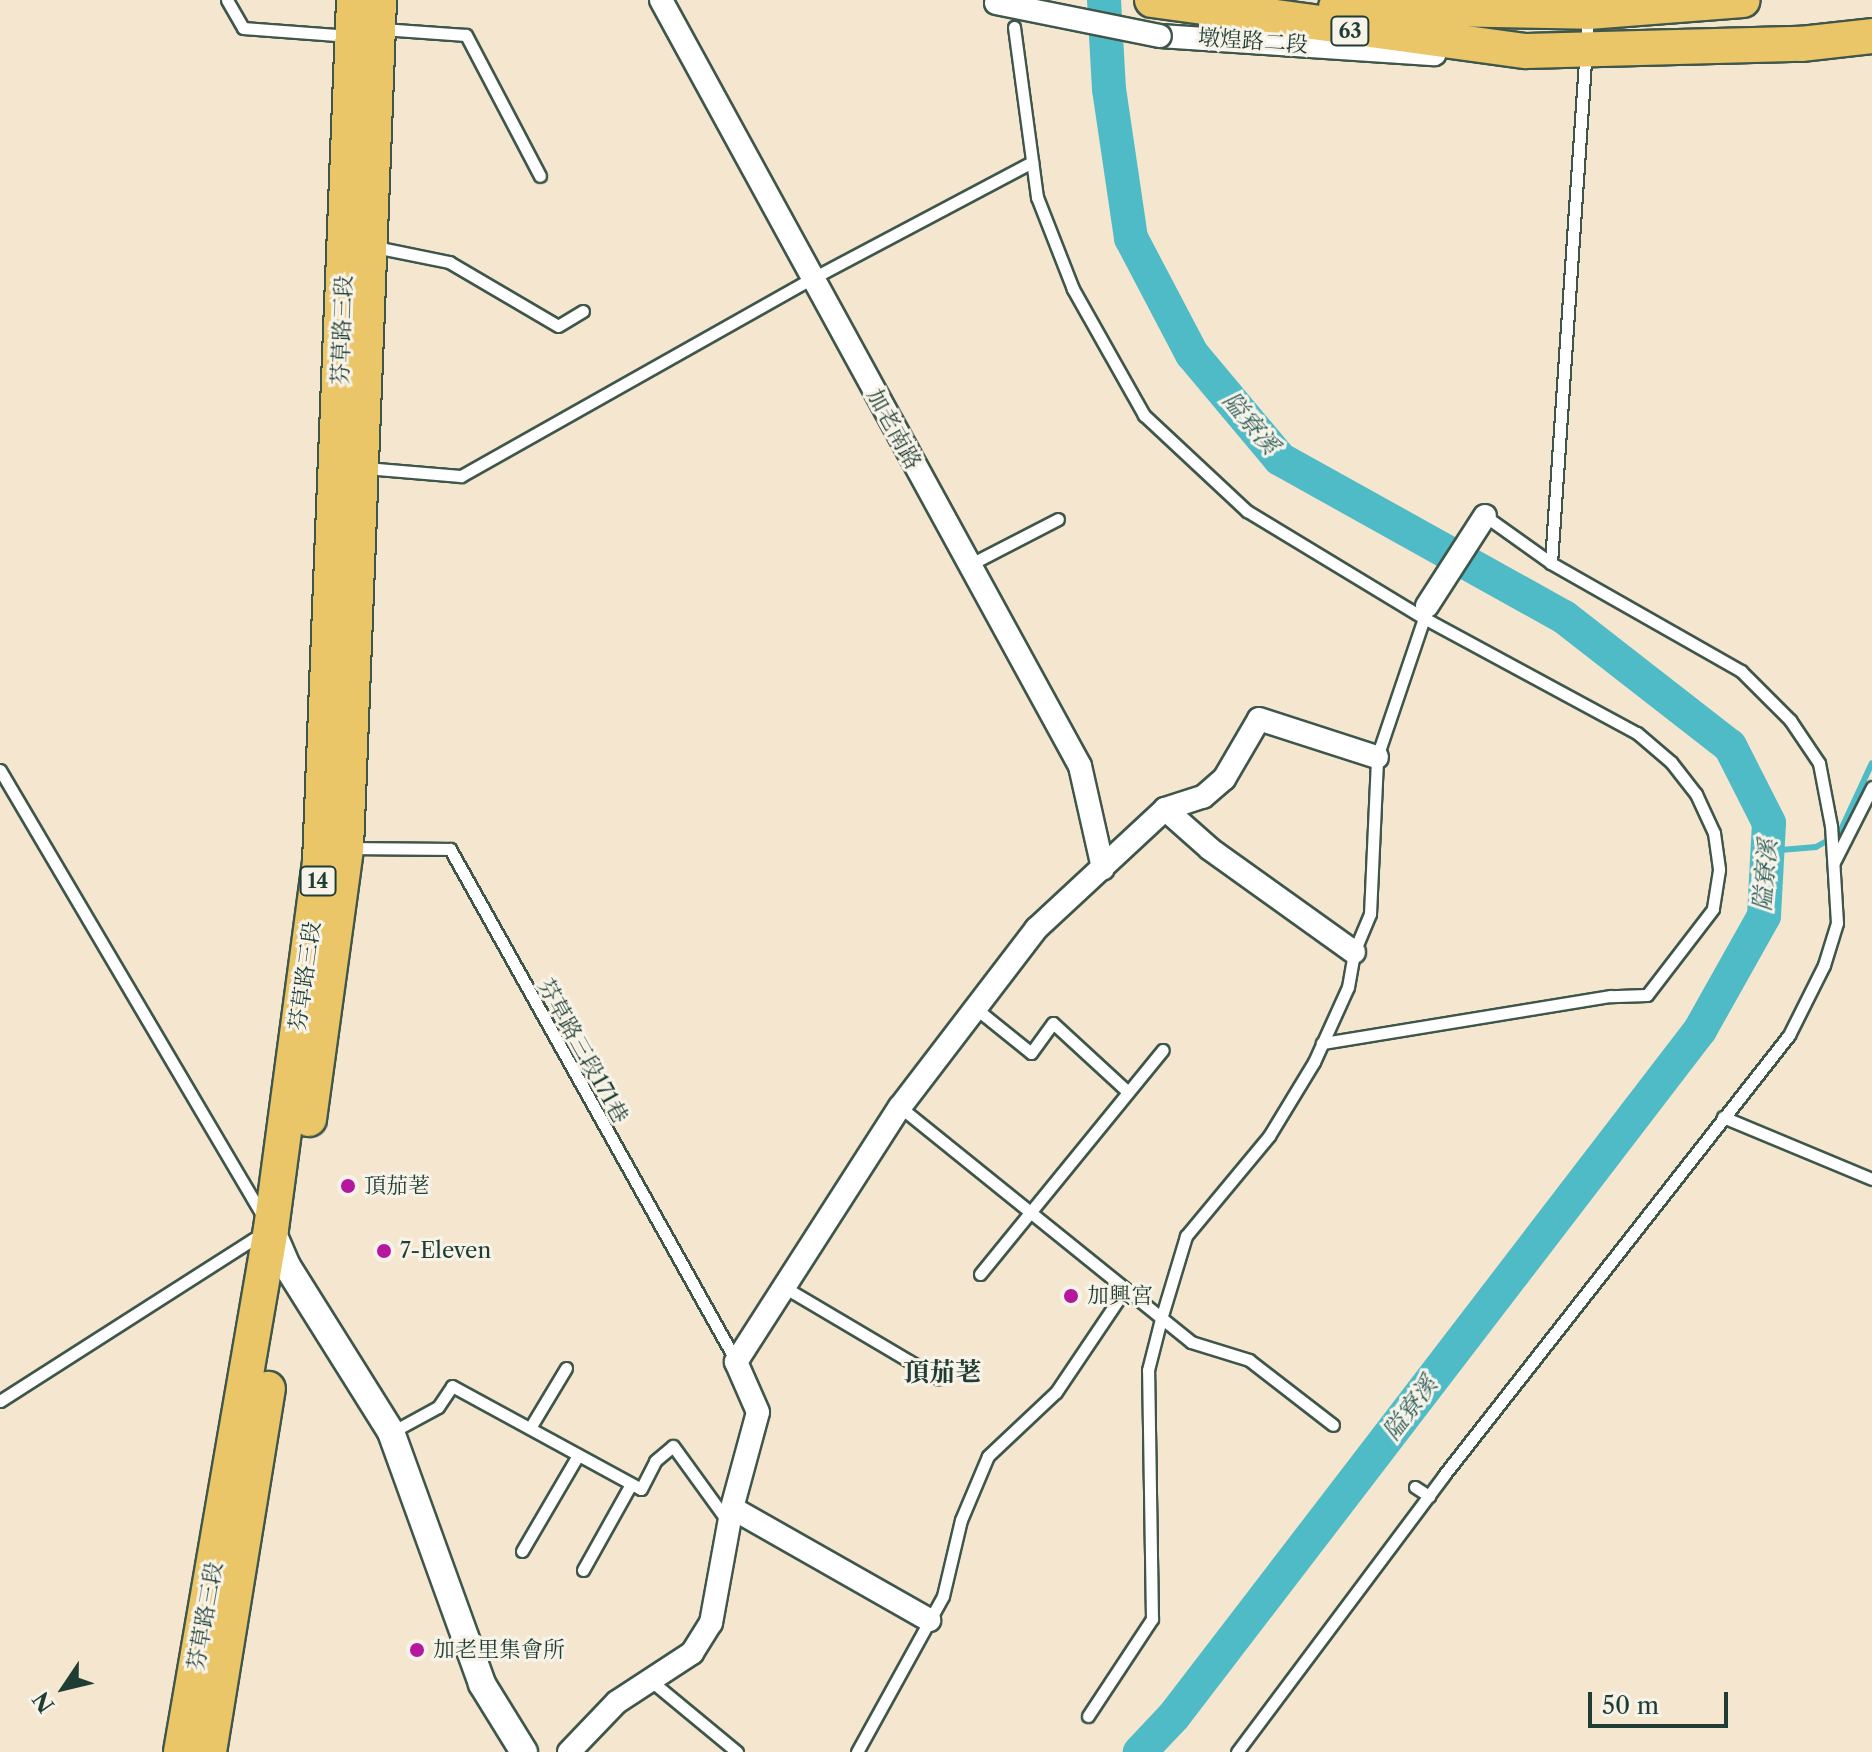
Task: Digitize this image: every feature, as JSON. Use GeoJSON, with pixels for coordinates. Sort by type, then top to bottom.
{"type":"FeatureCollection","features":[{"type":"Feature","properties":{"kind":"main road","name":"芬草路三段"},"geometry":{"type":"LineString","coordinates":[[209,1752],[287,1266],[346,848],[370,247],[370,22],[354,0]]}},
{"type":"Feature","properties":{"kind":"main road","name":"墩煌路二段"},"geometry":{"type":"LineString","coordinates":[[1284,0],[1357,10],[1533,11],[1743,0]]}},
{"type":"Feature","properties":{"kind":"main road","name":"墩煌路二段"},"geometry":{"type":"LineString","coordinates":[[1164,3],[1526,51],[1586,52],[1872,36]]}},
{"type":"Feature","properties":{"kind":"main road","name":"芬草路三段"},"geometry":{"type":"LineString","coordinates":[[181,1752],[271,1229],[320,863],[370,22]]}},
{"type":"Feature","properties":{"kind":"street","name":"加老南路"},"geometry":{"type":"LineString","coordinates":[[661,0],[1080,766],[1103,868]]}},
{"type":"Feature","properties":{"kind":"street","name":"墩煌路二段"},"geometry":{"type":"LineString","coordinates":[[1453,0],[1533,11]]}},
{"type":"Feature","properties":{"kind":"street","name":"墩煌路二段"},"geometry":{"type":"LineString","coordinates":[[990,2],[1160,36],[1446,55],[1526,51]]}},
{"type":"Feature","properties":{"kind":"street"},"geometry":{"type":"LineString","coordinates":[[1426,612],[1479,524]]}},
{"type":"Feature","properties":{"kind":"street"},"geometry":{"type":"LineString","coordinates":[[569,1752],[617,1702],[692,1653],[711,1623],[732,1517],[758,1412],[736,1362],[900,1107],[1036,929],[1165,809],[1203,797],[1224,779],[1259,719],[1377,757]]}},
{"type":"Feature","properties":{"kind":"street"},"geometry":{"type":"LineString","coordinates":[[1165,809],[1210,849],[1354,952]]}},
{"type":"Feature","properties":{"kind":"street"},"geometry":{"type":"LineString","coordinates":[[271,1229],[287,1266],[391,1432],[482,1684],[524,1752]]}},
{"type":"Feature","properties":{"kind":"street"},"geometry":{"type":"LineString","coordinates":[[732,1517],[929,1620]]}},
{"type":"Feature","properties":{"kind":"lane"},"geometry":{"type":"LineString","coordinates":[[227,0],[243,28],[370,22],[466,35],[540,176]]}},
{"type":"Feature","properties":{"kind":"lane"},"geometry":{"type":"LineString","coordinates":[[1551,563],[1588,6]]}},
{"type":"Feature","properties":{"kind":"lane"},"geometry":{"type":"LineString","coordinates":[[1014,27],[1037,197],[1073,289],[1144,415],[1247,511],[1637,733],[1671,762],[1696,794],[1714,833],[1719,870],[1713,909],[1647,995],[1610,996],[1322,1043]]}},
{"type":"Feature","properties":{"kind":"lane"},"geometry":{"type":"LineString","coordinates":[[361,468],[461,476],[813,278],[1032,162]]}},
{"type":"Feature","properties":{"kind":"lane"},"geometry":{"type":"LineString","coordinates":[[370,247],[449,262],[558,326],[583,311]]}},
{"type":"Feature","properties":{"kind":"lane"},"geometry":{"type":"LineString","coordinates":[[969,565],[1058,519]]}},
{"type":"Feature","properties":{"kind":"lane"},"geometry":{"type":"LineString","coordinates":[[1237,1752],[1429,1496],[1789,1035],[1824,965],[1837,923],[1834,862],[1819,763],[1790,720],[1741,671],[1479,524]]}},
{"type":"Feature","properties":{"kind":"lane"},"geometry":{"type":"LineString","coordinates":[[1088,1716],[1152,1619],[1148,1370],[1186,1236],[1269,1136],[1322,1043],[1348,987],[1354,952],[1370,914],[1377,757],[1426,612]]}},
{"type":"Feature","properties":{"kind":"lane"},"geometry":{"type":"LineString","coordinates":[[0,770],[271,1229],[250,1237],[0,1401]]}},
{"type":"Feature","properties":{"kind":"lane"},"geometry":{"type":"LineString","coordinates":[[1834,862],[1872,787]]}},
{"type":"Feature","properties":{"kind":"lane","name":"芬草路三段171巷"},"geometry":{"type":"LineString","coordinates":[[346,848],[450,849],[736,1362]]}},
{"type":"Feature","properties":{"kind":"lane"},"geometry":{"type":"LineString","coordinates":[[974,1007],[1031,1053],[1053,1023],[1127,1091]]}},
{"type":"Feature","properties":{"kind":"lane"},"geometry":{"type":"LineString","coordinates":[[980,1274],[1163,1050]]}},
{"type":"Feature","properties":{"kind":"lane"},"geometry":{"type":"LineString","coordinates":[[900,1107],[1124,1291],[1191,1342],[1249,1360],[1333,1425]]}},
{"type":"Feature","properties":{"kind":"lane"},"geometry":{"type":"LineString","coordinates":[[1723,1117],[1872,1179]]}},
{"type":"Feature","properties":{"kind":"lane"},"geometry":{"type":"LineString","coordinates":[[784,1287],[938,1378]]}},
{"type":"Feature","properties":{"kind":"lane"},"geometry":{"type":"LineString","coordinates":[[857,1752],[943,1596],[961,1520],[988,1456],[1056,1392],[1124,1291]]}},
{"type":"Feature","properties":{"kind":"lane"},"geometry":{"type":"LineString","coordinates":[[530,1428],[566,1368]]}},
{"type":"Feature","properties":{"kind":"lane"},"geometry":{"type":"LineString","coordinates":[[391,1432],[438,1407],[452,1386],[641,1489],[655,1461],[673,1446],[732,1517]]}},
{"type":"Feature","properties":{"kind":"lane"},"geometry":{"type":"LineString","coordinates":[[522,1551],[578,1455]]}},
{"type":"Feature","properties":{"kind":"lane"},"geometry":{"type":"LineString","coordinates":[[583,1570],[631,1484]]}},
{"type":"Feature","properties":{"kind":"lane"},"geometry":{"type":"LineString","coordinates":[[1415,1487],[1429,1496]]}},
{"type":"Feature","properties":{"kind":"lane"},"geometry":{"type":"LineString","coordinates":[[650,1680],[737,1752]]}},
{"type":"Feature","properties":{"kind":"waterway","name":"隘寮溪"},"geometry":{"type":"LineString","coordinates":[[1104,0],[1109,89],[1131,238],[1192,354],[1280,459],[1564,617],[1730,746],[1769,823],[1764,916],[1700,1030],[1174,1716],[1140,1752]]}},
{"type":"Feature","properties":{"kind":"waterway"},"geometry":{"type":"LineString","coordinates":[[1768,851],[1816,847],[1839,834],[1872,763]]}},
{"type":"Feature","properties":{"kind":"place","name":"頂茄荖"},"geometry":{"type":"Point","coordinates":[348,1186]}},
{"type":"Feature","properties":{"kind":"place","name":"7-Eleven"},"geometry":{"type":"Point","coordinates":[384,1251]}},
{"type":"Feature","properties":{"kind":"place","name":"加興宮"},"geometry":{"type":"Point","coordinates":[1071,1296]}},
{"type":"Feature","properties":{"kind":"place","name":"加老里集會所"},"geometry":{"type":"Point","coordinates":[417,1650]}},
{"type":"Feature","properties":{"kind":"district","name":"頂茄荖"},"geometry":{"type":"Point","coordinates":[942,1373]}}]}
